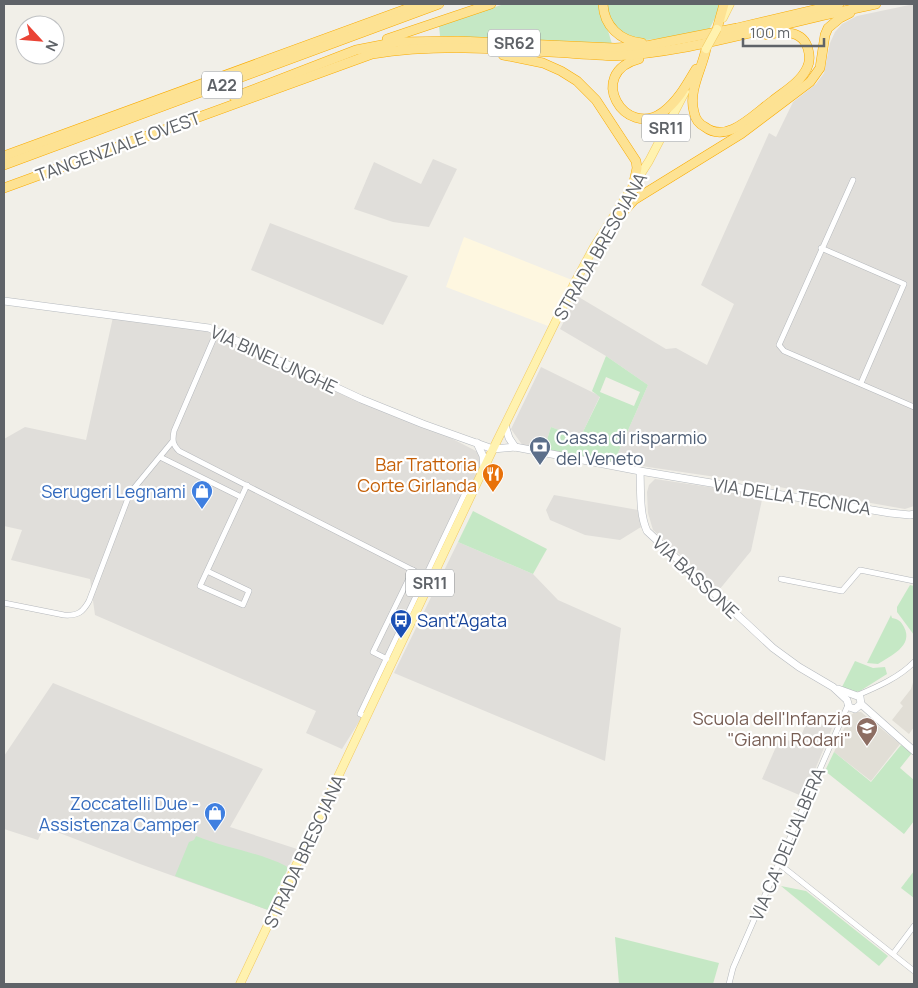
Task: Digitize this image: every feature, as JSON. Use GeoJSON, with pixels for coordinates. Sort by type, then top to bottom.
{"type":"FeatureCollection","features":[{"type":"Feature","properties":{"kind":"highway","name":"A22"},"geometry":{"type":"LineString","coordinates":[[4,156],[420,4]]}},
{"type":"Feature","properties":{"kind":"highway","name":"A22"},"geometry":{"type":"LineString","coordinates":[[4,165],[440,4]]}},
{"type":"Feature","properties":{"kind":"highway"},"geometry":{"type":"LineString","coordinates":[[356,50],[491,4]]}},
{"type":"Feature","properties":{"kind":"highway"},"geometry":{"type":"LineString","coordinates":[[603,4],[604,15],[609,25],[617,33],[637,42],[645,43],[706,34]]}},
{"type":"Feature","properties":{"kind":"highway"},"geometry":{"type":"LineString","coordinates":[[717,29],[724,4]]}},
{"type":"Feature","properties":{"kind":"highway"},"geometry":{"type":"LineString","coordinates":[[737,28],[822,4]]}},
{"type":"Feature","properties":{"kind":"highway","name":"TANGENZIALE OVEST"},"geometry":{"type":"LineString","coordinates":[[4,182],[356,50],[396,42],[432,40],[615,48],[646,46],[737,28],[839,4]]}},
{"type":"Feature","properties":{"kind":"highway","name":"TANGENZIALE OVEST"},"geometry":{"type":"LineString","coordinates":[[4,188],[372,54],[425,48],[479,48],[613,56],[662,52],[876,4]]}},
{"type":"Feature","properties":{"kind":"highway"},"geometry":{"type":"LineString","coordinates":[[605,231],[634,200],[741,134],[810,82],[820,68],[826,32],[835,21],[848,14],[883,4]]}},
{"type":"Feature","properties":{"kind":"highway"},"geometry":{"type":"LineString","coordinates":[[706,49],[698,71],[693,96],[695,116],[705,128],[714,132],[729,131],[740,125],[794,84],[809,64],[809,54],[806,45],[801,38],[793,34],[779,32],[744,40],[720,40]]}},
{"type":"Feature","properties":{"kind":"highway"},"geometry":{"type":"LineString","coordinates":[[479,48],[491,53],[543,63],[566,74],[587,89],[636,161],[637,168],[633,186]]}},
{"type":"Feature","properties":{"kind":"highway"},"geometry":{"type":"LineString","coordinates":[[683,48],[624,64],[613,79],[613,92],[618,104],[626,113],[635,117],[657,116],[674,102],[698,71]]}},
{"type":"Feature","properties":{"kind":"main road"},"geometry":{"type":"LineString","coordinates":[[721,16],[730,4]]}},
{"type":"Feature","properties":{"kind":"main road"},"geometry":{"type":"LineString","coordinates":[[706,49],[717,29]]}},
{"type":"Feature","properties":{"kind":"main road","name":"STRADA BRESCIANA"},"geometry":{"type":"LineString","coordinates":[[240,984],[367,717],[463,505],[474,490],[574,284],[661,139],[698,71]]}},
{"type":"Feature","properties":{"kind":"street"},"geometry":{"type":"LineString","coordinates":[[853,180],[821,248],[779,346],[784,351],[914,407]]}},
{"type":"Feature","properties":{"kind":"street"},"geometry":{"type":"LineString","coordinates":[[821,248],[904,284],[861,383]]}},
{"type":"Feature","properties":{"kind":"street","name":"VIA BINELUNGHE"},"geometry":{"type":"LineString","coordinates":[[4,301],[209,328],[360,399],[493,449]]}},
{"type":"Feature","properties":{"kind":"street"},"geometry":{"type":"LineString","coordinates":[[4,603],[73,616],[84,610],[130,493],[172,442],[174,432],[217,331]]}},
{"type":"Feature","properties":{"kind":"street"},"geometry":{"type":"LineString","coordinates":[[505,425],[514,447]]}},
{"type":"Feature","properties":{"kind":"street"},"geometry":{"type":"LineString","coordinates":[[172,442],[180,451],[429,579]]}},
{"type":"Feature","properties":{"kind":"street"},"geometry":{"type":"LineString","coordinates":[[477,443],[483,456],[484,469]]}},
{"type":"Feature","properties":{"kind":"street"},"geometry":{"type":"LineString","coordinates":[[493,449],[514,447],[640,471]]}},
{"type":"Feature","properties":{"kind":"street"},"geometry":{"type":"LineString","coordinates":[[160,457],[241,497]]}},
{"type":"Feature","properties":{"kind":"street","name":"VIA DELLA TECNICA"},"geometry":{"type":"LineString","coordinates":[[640,471],[913,516]]}},
{"type":"Feature","properties":{"kind":"street","name":"VIA BASSONE"},"geometry":{"type":"LineString","coordinates":[[640,471],[641,512],[647,531],[773,648],[799,667],[855,702],[914,751]]}},
{"type":"Feature","properties":{"kind":"street"},"geometry":{"type":"LineString","coordinates":[[207,571],[250,591],[243,605],[200,586],[246,485]]}},
{"type":"Feature","properties":{"kind":"street"},"geometry":{"type":"LineString","coordinates":[[387,659],[373,652],[413,570]]}},
{"type":"Feature","properties":{"kind":"street"},"geometry":{"type":"LineString","coordinates":[[781,579],[842,592],[860,570],[914,581]]}},
{"type":"Feature","properties":{"kind":"street","name":"STRADA BRESCIANA"},"geometry":{"type":"LineString","coordinates":[[367,717],[360,714],[429,579]]}},
{"type":"Feature","properties":{"kind":"street"},"geometry":{"type":"LineString","coordinates":[[855,702],[914,663]]}},
{"type":"Feature","properties":{"kind":"street","name":"VIA CA' DELL'ALBERA"},"geometry":{"type":"LineString","coordinates":[[729,984],[733,968],[843,716],[855,702]]}},
{"type":"Feature","properties":{"kind":"street"},"geometry":{"type":"LineString","coordinates":[[778,863],[914,971]]}},
{"type":"Feature","properties":{"kind":"street"},"geometry":{"type":"LineString","coordinates":[[893,954],[914,926]]}},
{"type":"Feature","properties":{"kind":"shaded area"},"geometry":{"type":"Polygon","coordinates":[[[914,4],[914,506],[905,509],[757,483],[614,462],[648,385],[606,356],[560,329],[577,296],[666,349],[676,348],[707,365],[734,304],[701,285],[769,133],[776,137],[793,102],[816,84],[824,73],[830,43],[835,32],[842,24],[857,16],[914,4]]]}},
{"type":"Feature","properties":{"kind":"shaded area"},"geometry":{"type":"Polygon","coordinates":[[[433,159],[457,169],[429,227],[393,222],[354,209],[374,162],[421,184],[433,159]]]}},
{"type":"Feature","properties":{"kind":"shaded area"},"geometry":{"type":"Polygon","coordinates":[[[270,223],[408,276],[383,325],[251,270],[270,223]]]}},
{"type":"Feature","properties":{"kind":"shaded area"},"geometry":{"type":"Polygon","coordinates":[[[464,237],[572,280],[548,326],[446,287],[464,237]]]}},
{"type":"Feature","properties":{"kind":"shaded area"},"geometry":{"type":"Polygon","coordinates":[[[113,317],[213,331],[443,434],[478,452],[481,458],[481,466],[463,506],[362,717],[342,749],[306,733],[316,711],[95,615],[90,579],[11,560],[22,530],[4,526],[4,439],[25,427],[86,440],[113,317]]]}},
{"type":"Feature","properties":{"kind":"shaded area"},"geometry":{"type":"Polygon","coordinates":[[[541,367],[600,396],[580,438],[551,427],[544,449],[523,446],[511,429],[541,367]]]}},
{"type":"Feature","properties":{"kind":"shaded area"},"geometry":{"type":"Polygon","coordinates":[[[655,479],[763,495],[751,551],[719,590],[653,530],[648,513],[647,492],[649,485],[655,479]]]}},
{"type":"Feature","properties":{"kind":"shaded area"},"geometry":{"type":"Polygon","coordinates":[[[554,495],[638,510],[641,527],[620,540],[585,535],[550,520],[546,510],[554,495]]]}},
{"type":"Feature","properties":{"kind":"shaded area"},"geometry":{"type":"Polygon","coordinates":[[[458,542],[533,574],[558,600],[621,628],[605,761],[394,673],[458,542]]]}},
{"type":"Feature","properties":{"kind":"shaded area"},"geometry":{"type":"Polygon","coordinates":[[[914,679],[914,727],[909,734],[892,720],[903,706],[900,703],[911,689],[914,679]]]}},
{"type":"Feature","properties":{"kind":"shaded area"},"geometry":{"type":"Polygon","coordinates":[[[53,683],[263,769],[230,827],[297,849],[268,910],[44,827],[38,840],[4,829],[4,756],[53,683]]]}},
{"type":"Feature","properties":{"kind":"shaded area","name":"Scuola dell'Infanzia \"Gianni Rodari\""},"geometry":{"type":"Polygon","coordinates":[[[855,712],[861,712],[900,744],[871,781],[834,752],[849,717],[855,712]]]}},
{"type":"Feature","properties":{"kind":"shaded area"},"geometry":{"type":"Polygon","coordinates":[[[808,719],[832,728],[804,797],[762,779],[779,740],[799,741],[808,719]]]}},
{"type":"Feature","properties":{"kind":"green space"},"geometry":{"type":"Polygon","coordinates":[[[504,4],[600,4],[612,44],[440,36],[439,26],[504,4]]]}},
{"type":"Feature","properties":{"kind":"green space"},"geometry":{"type":"Polygon","coordinates":[[[607,4],[722,4],[708,32],[647,40],[636,38],[619,30],[611,21],[607,4]]]}},
{"type":"Feature","properties":{"kind":"green space"},"geometry":{"type":"Polygon","coordinates":[[[606,356],[648,385],[614,462],[544,449],[551,427],[580,438],[600,397],[592,391],[606,356]],[[606,377],[600,392],[634,406],[640,392],[606,377]]]}},
{"type":"Feature","properties":{"kind":"green space"},"geometry":{"type":"Polygon","coordinates":[[[473,511],[547,549],[533,574],[458,542],[473,511]]]}},
{"type":"Feature","properties":{"kind":"green space"},"geometry":{"type":"Polygon","coordinates":[[[910,585],[914,586],[914,635],[897,612],[897,607],[910,585]]]}},
{"type":"Feature","properties":{"kind":"green space"},"geometry":{"type":"Polygon","coordinates":[[[891,615],[892,618],[902,623],[906,640],[899,650],[878,664],[867,663],[891,615]]]}},
{"type":"Feature","properties":{"kind":"green space"},"geometry":{"type":"Polygon","coordinates":[[[855,661],[873,668],[885,667],[887,674],[860,691],[856,692],[842,687],[855,661]]]}},
{"type":"Feature","properties":{"kind":"green space"},"geometry":{"type":"Polygon","coordinates":[[[901,745],[912,753],[900,768],[914,780],[914,821],[904,834],[825,771],[834,752],[871,782],[901,745]]]}},
{"type":"Feature","properties":{"kind":"green space"},"geometry":{"type":"Polygon","coordinates":[[[196,836],[264,857],[288,868],[268,910],[175,876],[189,842],[194,840],[196,836]]]}},
{"type":"Feature","properties":{"kind":"green space"},"geometry":{"type":"Polygon","coordinates":[[[914,871],[914,898],[901,888],[914,871]]]}},
{"type":"Feature","properties":{"kind":"green space"},"geometry":{"type":"Polygon","coordinates":[[[781,886],[806,891],[888,956],[879,966],[781,886]]]}},
{"type":"Feature","properties":{"kind":"green space"},"geometry":{"type":"Polygon","coordinates":[[[615,937],[719,963],[713,984],[619,984],[615,937]]]}},
{"type":"Feature","properties":{"kind":"place","name":"Cassa di risparmio del Veneto"},"geometry":{"type":"Point","coordinates":[540,466]}},
{"type":"Feature","properties":{"kind":"place","name":"Bar Trattoria Corte Girlanda"},"geometry":{"type":"Point","coordinates":[493,493]}},
{"type":"Feature","properties":{"kind":"place","name":"Serugeri Legnami"},"geometry":{"type":"Point","coordinates":[202,510]}},
{"type":"Feature","properties":{"kind":"place","name":"Sant'Agata"},"geometry":{"type":"Point","coordinates":[401,639]}},
{"type":"Feature","properties":{"kind":"place","name":"Scuola dell'Infanzia \"Gianni Rodari\""},"geometry":{"type":"Point","coordinates":[867,747]}},
{"type":"Feature","properties":{"kind":"place","name":"Zoccatelli Due - Assistenza Camper"},"geometry":{"type":"Point","coordinates":[215,832]}}]}
